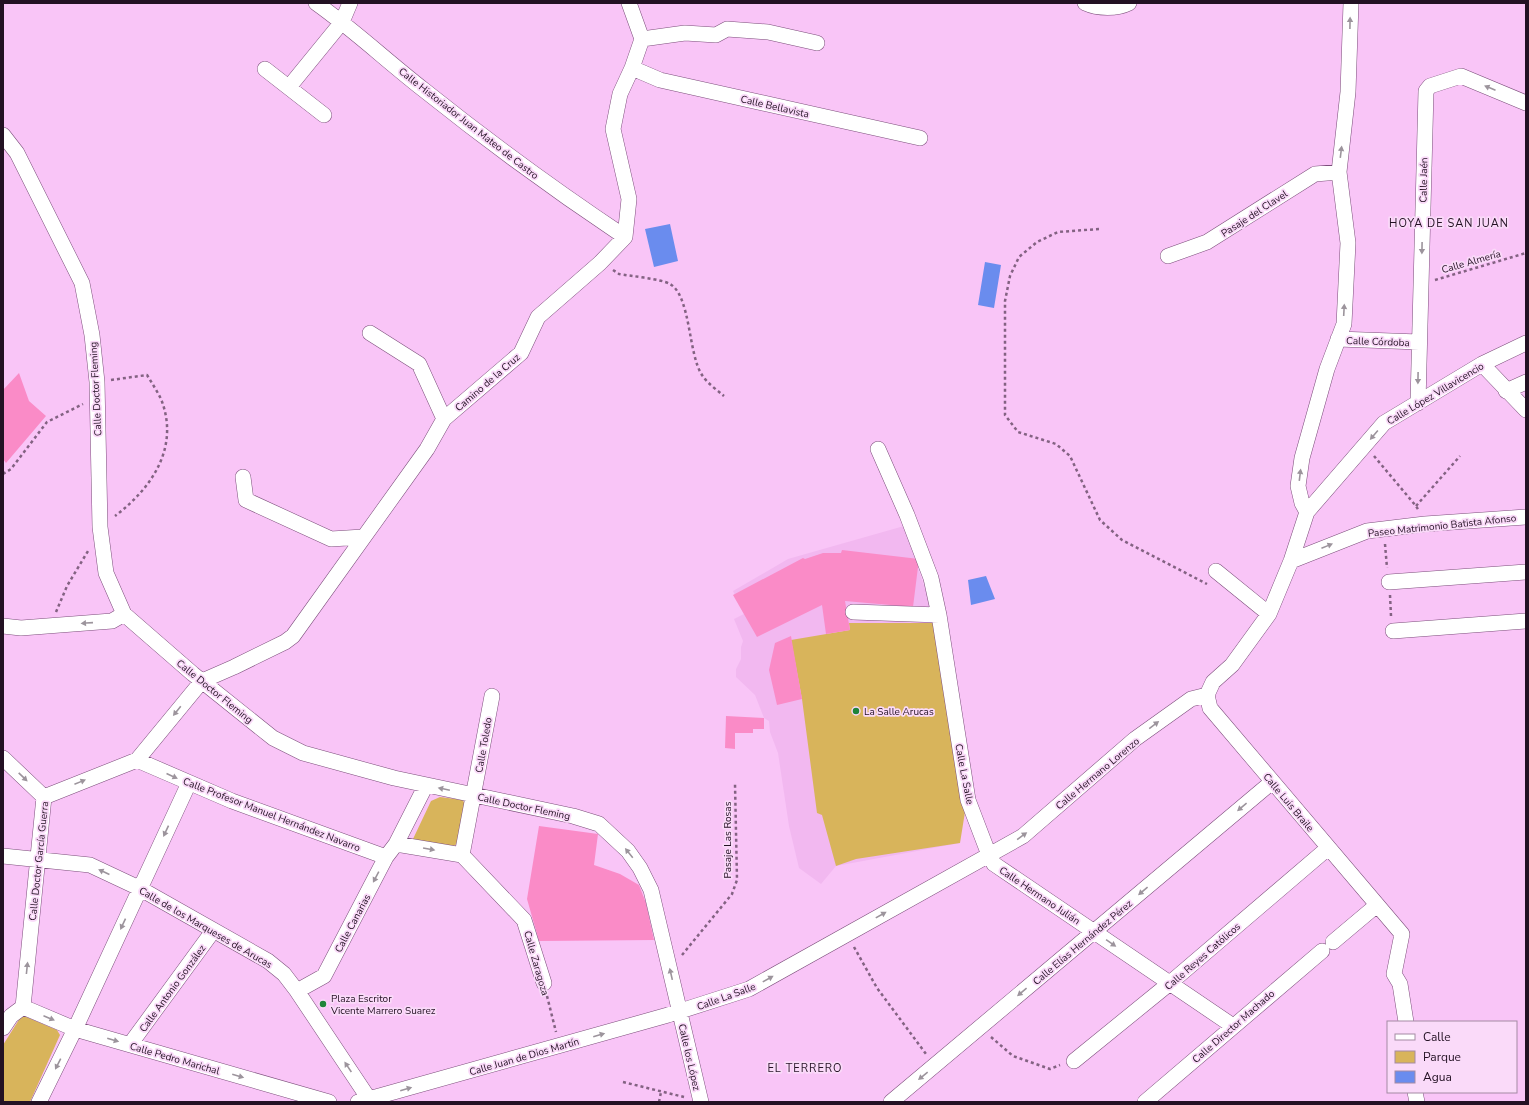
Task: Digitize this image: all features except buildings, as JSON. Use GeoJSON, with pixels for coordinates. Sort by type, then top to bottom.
{"type":"FeatureCollection","features":[{"type":"Feature","properties":{"kind":"street","name":"Calle Historiador Juan Mateo de Castro"},"geometry":{"type":"LineString","coordinates":[[316,3],[342,22],[424,90],[575,204],[625,237]]}},
{"type":"Feature","properties":{"kind":"street"},"geometry":{"type":"LineString","coordinates":[[290,88],[342,22],[350,3]]}},
{"type":"Feature","properties":{"kind":"street"},"geometry":{"type":"LineString","coordinates":[[625,237],[629,199],[613,129],[620,94],[632,68],[642,39],[630,3]]}},
{"type":"Feature","properties":{"kind":"street"},"geometry":{"type":"LineString","coordinates":[[1085,3],[1090,6],[1114,8],[1129,3]]}},
{"type":"Feature","properties":{"kind":"street"},"geometry":{"type":"LineString","coordinates":[[1207,695],[1212,682],[1232,665],[1269,614],[1292,561],[1307,512],[1302,504],[1298,486],[1302,458],[1327,369],[1344,324],[1348,243],[1339,172],[1348,92],[1351,3]]}},
{"type":"Feature","properties":{"kind":"street"},"geometry":{"type":"LineString","coordinates":[[642,39],[685,33],[716,35],[727,29],[768,32],[817,43]]}},
{"type":"Feature","properties":{"kind":"street","name":"Calle Bellavista"},"geometry":{"type":"LineString","coordinates":[[632,68],[660,80],[920,138]]}},
{"type":"Feature","properties":{"kind":"street"},"geometry":{"type":"LineString","coordinates":[[266,69],[324,115]]}},
{"type":"Feature","properties":{"kind":"street","name":"Calle Jaén"},"geometry":{"type":"LineString","coordinates":[[1418,403],[1426,92],[1430,86],[1461,76],[1526,103]]}},
{"type":"Feature","properties":{"kind":"street","name":"Calle Doctor Fleming"},"geometry":{"type":"LineString","coordinates":[[3,135],[17,153],[82,283],[92,335],[97,382],[101,533],[106,573],[124,614],[273,738],[303,753],[426,785],[573,816],[599,824],[628,851],[640,868],[651,890],[679,1012]]}},
{"type":"Feature","properties":{"kind":"street","name":"Pasaje del Clavel"},"geometry":{"type":"LineString","coordinates":[[1168,256],[1207,242],[1315,174],[1339,172]]}},
{"type":"Feature","properties":{"kind":"street","name":"Camino de la Cruz"},"geometry":{"type":"LineString","coordinates":[[202,680],[272,649],[293,636],[427,449],[444,420],[521,353],[538,317],[600,262],[625,237]]}},
{"type":"Feature","properties":{"kind":"street"},"geometry":{"type":"LineString","coordinates":[[370,333],[419,364],[444,420]]}},
{"type":"Feature","properties":{"kind":"street","name":"Calle Córdoba"},"geometry":{"type":"LineString","coordinates":[[1338,340],[1419,342]]}},
{"type":"Feature","properties":{"kind":"street","name":"Calle López Villavicencio"},"geometry":{"type":"LineString","coordinates":[[1307,512],[1384,423],[1482,364],[1526,343]]}},
{"type":"Feature","properties":{"kind":"street"},"geometry":{"type":"LineString","coordinates":[[1482,364],[1506,391],[1526,410]]}},
{"type":"Feature","properties":{"kind":"street"},"geometry":{"type":"LineString","coordinates":[[1506,391],[1526,382]]}},
{"type":"Feature","properties":{"kind":"street","name":"Calle La Salle"},"geometry":{"type":"LineString","coordinates":[[679,1012],[749,989],[989,855],[968,800],[939,615],[931,578],[907,515],[878,449]]}},
{"type":"Feature","properties":{"kind":"street"},"geometry":{"type":"LineString","coordinates":[[243,477],[246,500],[332,539],[364,537]]}},
{"type":"Feature","properties":{"kind":"street","name":"Paseo Matrimonio Batista Afonso"},"geometry":{"type":"LineString","coordinates":[[1292,561],[1367,531],[1425,524],[1526,516]]}},
{"type":"Feature","properties":{"kind":"street"},"geometry":{"type":"LineString","coordinates":[[1216,571],[1269,614]]}},
{"type":"Feature","properties":{"kind":"street"},"geometry":{"type":"LineString","coordinates":[[1389,582],[1526,572]]}},
{"type":"Feature","properties":{"kind":"street"},"geometry":{"type":"LineString","coordinates":[[853,612],[939,615]]}},
{"type":"Feature","properties":{"kind":"street"},"geometry":{"type":"LineString","coordinates":[[3,626],[21,628],[112,621],[124,614]]}},
{"type":"Feature","properties":{"kind":"street"},"geometry":{"type":"LineString","coordinates":[[1393,631],[1526,621]]}},
{"type":"Feature","properties":{"kind":"street","name":"Calle Doctor García Guerra"},"geometry":{"type":"LineString","coordinates":[[23,1007],[44,797],[136,760],[202,680]]}},
{"type":"Feature","properties":{"kind":"street","name":"Calle Luis Braile"},"geometry":{"type":"LineString","coordinates":[[1207,695],[1210,708],[1402,934],[1394,974],[1400,984],[1406,1021]]}},
{"type":"Feature","properties":{"kind":"street","name":"Calle Hermano Lorenzo"},"geometry":{"type":"LineString","coordinates":[[989,855],[1023,836],[1135,740],[1178,707],[1191,699],[1207,695]]}},
{"type":"Feature","properties":{"kind":"street","name":"Calle Toledo"},"geometry":{"type":"LineString","coordinates":[[462,855],[492,696]]}},
{"type":"Feature","properties":{"kind":"street"},"geometry":{"type":"LineString","coordinates":[[3,758],[44,797]]}},
{"type":"Feature","properties":{"kind":"street","name":"Calle Profesor Manuel Hernández Navarro"},"geometry":{"type":"LineString","coordinates":[[136,760],[232,801],[386,857]]}},
{"type":"Feature","properties":{"kind":"street","name":"Calle Elías Hernández Pérez"},"geometry":{"type":"LineString","coordinates":[[891,1102],[1272,782]]}},
{"type":"Feature","properties":{"kind":"street"},"geometry":{"type":"LineString","coordinates":[[39,1102],[75,1029],[139,888],[189,783]]}},
{"type":"Feature","properties":{"kind":"street","name":"Calle Canarias"},"geometry":{"type":"LineString","coordinates":[[297,991],[324,976],[386,857],[396,844],[426,785]]}},
{"type":"Feature","properties":{"kind":"street"},"geometry":{"type":"LineString","coordinates":[[396,844],[462,855]]}},
{"type":"Feature","properties":{"kind":"street","name":"Calle Reyes Católicos"},"geometry":{"type":"LineString","coordinates":[[1074,1061],[1170,984],[1328,848]]}},
{"type":"Feature","properties":{"kind":"street","name":"Calle Zaragoza"},"geometry":{"type":"LineString","coordinates":[[462,855],[524,920],[544,984]]}},
{"type":"Feature","properties":{"kind":"street","name":"Calle Hermano Julián"},"geometry":{"type":"LineString","coordinates":[[989,855],[994,864],[1233,1026]]}},
{"type":"Feature","properties":{"kind":"street","name":"Calle de los Marqueses de Arucas"},"geometry":{"type":"LineString","coordinates":[[3,856],[90,865],[139,888],[268,961],[284,974],[297,991],[363,1101]]}},
{"type":"Feature","properties":{"kind":"street","name":"Calle Director Machado"},"geometry":{"type":"LineString","coordinates":[[1145,1102],[1327,946],[1378,906]]}},
{"type":"Feature","properties":{"kind":"street","name":"Calle Antonio González"},"geometry":{"type":"LineString","coordinates":[[132,1045],[134,1039],[213,931]]}},
{"type":"Feature","properties":{"kind":"street"},"geometry":{"type":"LineString","coordinates":[[3,1028],[11,1016],[23,1007]]}},
{"type":"Feature","properties":{"kind":"street","name":"Calle Pedro Marichal"},"geometry":{"type":"LineString","coordinates":[[23,1007],[75,1029],[329,1102]]}},
{"type":"Feature","properties":{"kind":"street","name":"Calle Juan de Dios Martín"},"geometry":{"type":"LineString","coordinates":[[363,1101],[679,1012]]}},
{"type":"Feature","properties":{"kind":"street","name":"Calle los López"},"geometry":{"type":"LineString","coordinates":[[679,1012],[700,1102]]}},
{"type":"Feature","properties":{"kind":"path"},"geometry":{"type":"LineString","coordinates":[[1099,229],[1058,232],[1037,242],[1019,257],[1010,276],[1005,301],[1005,415],[1018,432],[1056,444],[1070,456],[1100,520],[1122,540],[1209,585]]}},
{"type":"Feature","properties":{"kind":"path","name":"Calle Almería"},"geometry":{"type":"LineString","coordinates":[[1421,284],[1526,253]]}},
{"type":"Feature","properties":{"kind":"path"},"geometry":{"type":"LineString","coordinates":[[600,262],[619,274],[669,283],[678,291],[690,328],[693,353],[702,375],[724,396]]}},
{"type":"Feature","properties":{"kind":"path"},"geometry":{"type":"LineString","coordinates":[[54,625],[56,612],[67,586],[101,533],[150,483],[160,464],[168,428],[161,399],[147,375],[97,382]]}},
{"type":"Feature","properties":{"kind":"path"},"geometry":{"type":"LineString","coordinates":[[3,474],[11,469],[47,422],[71,408],[97,398]]}},
{"type":"Feature","properties":{"kind":"path"},"geometry":{"type":"LineString","coordinates":[[1365,446],[1416,506],[1425,524]]}},
{"type":"Feature","properties":{"kind":"path"},"geometry":{"type":"LineString","coordinates":[[1416,506],[1460,456]]}},
{"type":"Feature","properties":{"kind":"path","name":"Pasaje Las Rosas"},"geometry":{"type":"LineString","coordinates":[[670,969],[732,894],[736,880],[735,784]]}},
{"type":"Feature","properties":{"kind":"path"},"geometry":{"type":"LineString","coordinates":[[847,934],[878,988],[934,1066]]}},
{"type":"Feature","properties":{"kind":"path","name":"Calle Zaragoza"},"geometry":{"type":"LineString","coordinates":[[544,984],[560,1046]]}},
{"type":"Feature","properties":{"kind":"path"},"geometry":{"type":"LineString","coordinates":[[980,1027],[1013,1056],[1050,1069],[1074,1061]]}},
{"type":"Feature","properties":{"kind":"path"},"geometry":{"type":"LineString","coordinates":[[623,1082],[700,1102]]}},
{"type":"Feature","properties":{"kind":"path"},"geometry":{"type":"LineString","coordinates":[[659,1102],[660,1092]]}},
{"type":"Feature","properties":{"kind":"shaded area","name":"La Salle Arucas"},"geometry":{"type":"Polygon","coordinates":[[[904,526],[935,619],[960,843],[836,866],[821,884],[799,868],[789,826],[778,753],[770,732],[769,721],[764,718],[755,695],[736,677],[736,669],[741,659],[741,647],[743,641],[734,619],[744,614],[733,591],[788,559],[904,526]]]}},
{"type":"Feature","properties":{"kind":"green space"},"geometry":{"type":"Polygon","coordinates":[[[849,623],[934,623],[965,812],[960,843],[856,859],[836,866],[822,815],[817,813],[802,699],[791,640],[850,630],[849,623]]]}},
{"type":"Feature","properties":{"kind":"green space"},"geometry":{"type":"Polygon","coordinates":[[[440,797],[463,800],[466,808],[459,842],[450,849],[417,843],[413,839],[431,801],[440,797]]]}},
{"type":"Feature","properties":{"kind":"green space"},"geometry":{"type":"Polygon","coordinates":[[[24,1016],[57,1030],[60,1035],[30,1102],[3,1102],[3,1045],[20,1018],[24,1016]]]}},
{"type":"Feature","properties":{"kind":"water"},"geometry":{"type":"Polygon","coordinates":[[[670,224],[678,261],[654,267],[645,229],[670,224]]]}},
{"type":"Feature","properties":{"kind":"water"},"geometry":{"type":"Polygon","coordinates":[[[985,262],[1001,265],[994,308],[978,305],[985,262]]]}},
{"type":"Feature","properties":{"kind":"water"},"geometry":{"type":"Polygon","coordinates":[[[986,576],[995,599],[971,605],[968,580],[986,576]]]}},
{"type":"Feature","properties":{"kind":"place","name":"La Salle Arucas"},"geometry":{"type":"Point","coordinates":[856,711]}},
{"type":"Feature","properties":{"kind":"place","name":"Plaza Escritor Vicente Marrero Suarez"},"geometry":{"type":"Point","coordinates":[323,1004]}},
{"type":"Feature","properties":{"kind":"district","name":"HOYA DE SAN JUAN"},"geometry":{"type":"Point","coordinates":[1449,223]}},
{"type":"Feature","properties":{"kind":"district","name":"EL TERRERO"},"geometry":{"type":"Point","coordinates":[805,1068]}}]}
